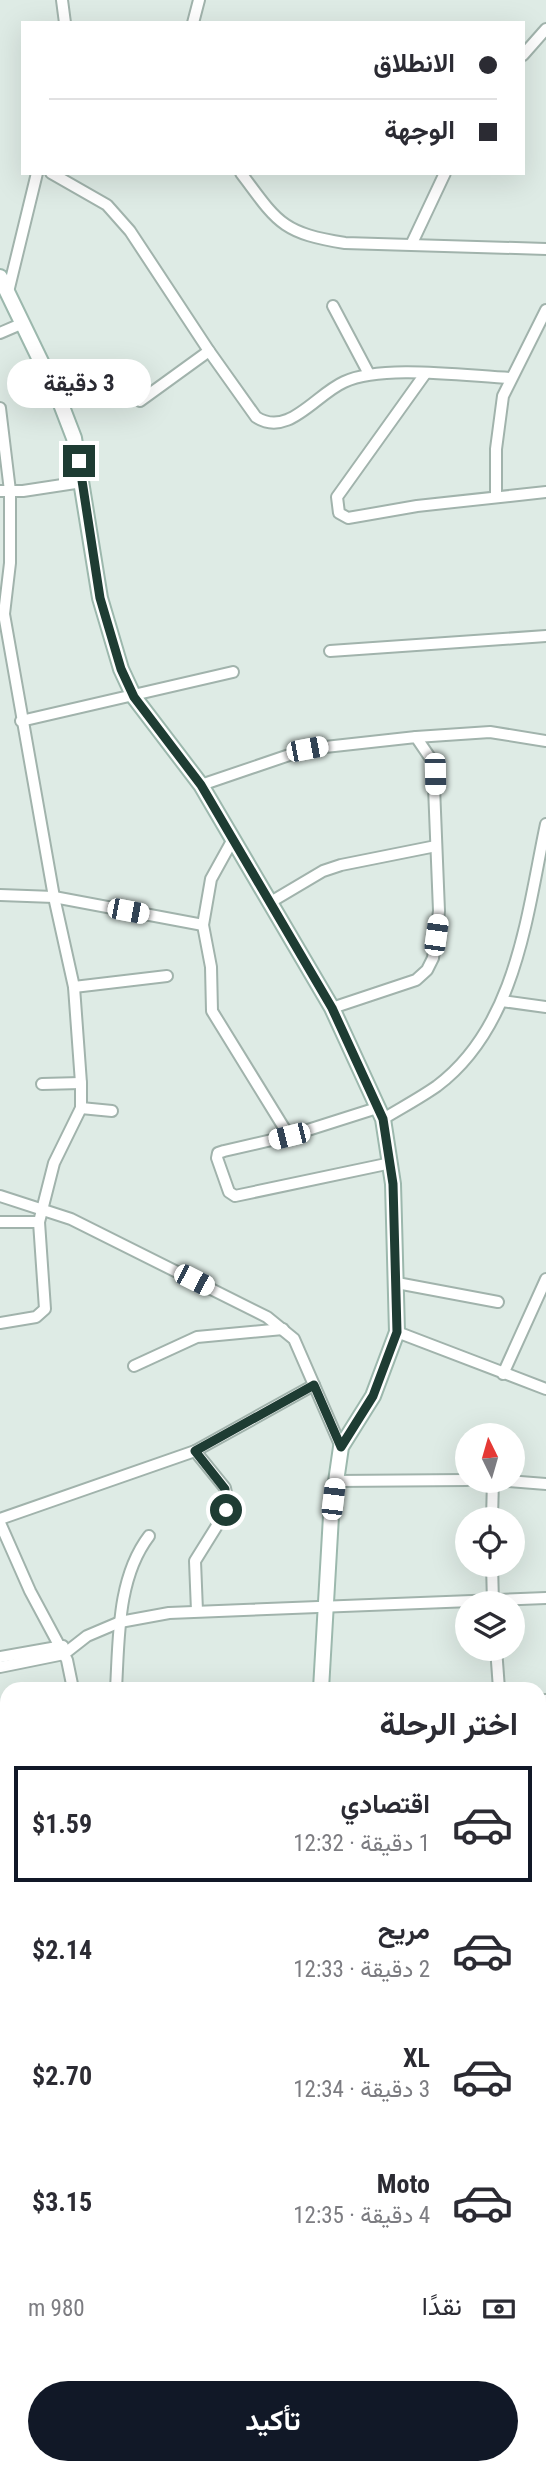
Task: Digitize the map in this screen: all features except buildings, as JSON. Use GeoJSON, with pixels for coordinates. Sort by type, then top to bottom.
{"type":"FeatureCollection","features":[{"type":"Feature","properties":{"kind":"street"},"geometry":{"type":"LineString","coordinates":[[62,0],[65,21]]}},
{"type":"Feature","properties":{"kind":"street"},"geometry":{"type":"LineString","coordinates":[[194,21],[199,0]]}},
{"type":"Feature","properties":{"kind":"street"},"geometry":{"type":"LineString","coordinates":[[525,53],[546,29]]}},
{"type":"Feature","properties":{"kind":"street"},"geometry":{"type":"LineString","coordinates":[[8,292],[37,175]]}},
{"type":"Feature","properties":{"kind":"street"},"geometry":{"type":"LineString","coordinates":[[54,175],[107,205],[130,231],[209,351],[256,417],[267,424],[278,425],[289,420],[332,388],[369,374],[509,378]]}},
{"type":"Feature","properties":{"kind":"street"},"geometry":{"type":"LineString","coordinates":[[242,175],[274,218],[300,234],[345,243],[546,249]]}},
{"type":"Feature","properties":{"kind":"street"},"geometry":{"type":"LineString","coordinates":[[412,243],[444,175]]}},
{"type":"Feature","properties":{"kind":"street"},"geometry":{"type":"LineString","coordinates":[[0,277],[67,417],[82,482],[93,564],[108,631],[134,697],[201,785],[332,1008],[380,1114],[391,1163],[397,1332],[373,1396],[341,1447],[335,1481],[324,1607],[321,1682]]}},
{"type":"Feature","properties":{"kind":"street"},"geometry":{"type":"LineString","coordinates":[[333,306],[369,374]]}},
{"type":"Feature","properties":{"kind":"street"},"geometry":{"type":"LineString","coordinates":[[496,496],[498,422],[509,378],[546,310]]}},
{"type":"Feature","properties":{"kind":"street"},"geometry":{"type":"LineString","coordinates":[[0,333],[21,324]]}},
{"type":"Feature","properties":{"kind":"street"},"geometry":{"type":"LineString","coordinates":[[140,401],[209,351]]}},
{"type":"Feature","properties":{"kind":"street"},"geometry":{"type":"LineString","coordinates":[[425,374],[337,497],[335,502],[339,513],[348,518],[496,496],[546,492]]}},
{"type":"Feature","properties":{"kind":"street"},"geometry":{"type":"LineString","coordinates":[[0,408],[10,563],[2,614],[54,897],[74,987],[81,1083],[81,1108],[54,1163],[39,1222],[45,1309],[36,1317],[0,1323]]}},
{"type":"Feature","properties":{"kind":"street"},"geometry":{"type":"LineString","coordinates":[[5,491],[82,482]]}},
{"type":"Feature","properties":{"kind":"street"},"geometry":{"type":"LineString","coordinates":[[330,651],[546,636]]}},
{"type":"Feature","properties":{"kind":"street"},"geometry":{"type":"LineString","coordinates":[[22,721],[233,672]]}},
{"type":"Feature","properties":{"kind":"street"},"geometry":{"type":"LineString","coordinates":[[201,785],[307,749],[491,732],[546,741]]}},
{"type":"Feature","properties":{"kind":"street"},"geometry":{"type":"LineString","coordinates":[[332,1008],[416,980],[427,970],[433,958],[439,911],[433,762],[416,737]]}},
{"type":"Feature","properties":{"kind":"street"},"geometry":{"type":"LineString","coordinates":[[391,1163],[274,1189],[231,1195],[217,1158],[218,1153],[380,1114],[437,1086],[452,1073],[485,1033],[502,1001],[521,938],[546,824]]}},
{"type":"Feature","properties":{"kind":"street"},"geometry":{"type":"LineString","coordinates":[[232,841],[211,879],[203,925],[211,967],[212,1011],[289,1136]]}},
{"type":"Feature","properties":{"kind":"street"},"geometry":{"type":"LineString","coordinates":[[269,904],[332,868],[436,846]]}},
{"type":"Feature","properties":{"kind":"street"},"geometry":{"type":"LineString","coordinates":[[0,895],[54,897],[203,925]]}},
{"type":"Feature","properties":{"kind":"street"},"geometry":{"type":"LineString","coordinates":[[74,987],[167,976]]}},
{"type":"Feature","properties":{"kind":"street"},"geometry":{"type":"LineString","coordinates":[[502,1001],[546,1007]]}},
{"type":"Feature","properties":{"kind":"street"},"geometry":{"type":"LineString","coordinates":[[42,1084],[81,1083]]}},
{"type":"Feature","properties":{"kind":"street"},"geometry":{"type":"LineString","coordinates":[[81,1108],[112,1111]]}},
{"type":"Feature","properties":{"kind":"street"},"geometry":{"type":"LineString","coordinates":[[0,1196],[71,1219],[267,1317],[294,1339],[341,1447]]}},
{"type":"Feature","properties":{"kind":"street"},"geometry":{"type":"LineString","coordinates":[[0,1222],[39,1222]]}},
{"type":"Feature","properties":{"kind":"street"},"geometry":{"type":"LineString","coordinates":[[503,1374],[546,1279]]}},
{"type":"Feature","properties":{"kind":"street"},"geometry":{"type":"LineString","coordinates":[[397,1283],[498,1302]]}},
{"type":"Feature","properties":{"kind":"street"},"geometry":{"type":"LineString","coordinates":[[134,1366],[197,1338],[283,1329]]}},
{"type":"Feature","properties":{"kind":"street"},"geometry":{"type":"LineString","coordinates":[[397,1332],[546,1389]]}},
{"type":"Feature","properties":{"kind":"street"},"geometry":{"type":"LineString","coordinates":[[71,1682],[62,1650],[30,1591],[0,1521],[195,1451],[314,1385]]}},
{"type":"Feature","properties":{"kind":"street"},"geometry":{"type":"LineString","coordinates":[[195,1451],[225,1489],[228,1497],[223,1516],[195,1561],[197,1611]]}},
{"type":"Feature","properties":{"kind":"street"},"geometry":{"type":"LineString","coordinates":[[335,1481],[455,1480]]}},
{"type":"Feature","properties":{"kind":"street"},"geometry":{"type":"LineString","coordinates":[[525,1482],[546,1483]]}},
{"type":"Feature","properties":{"kind":"street"},"geometry":{"type":"LineString","coordinates":[[116,1682],[120,1622],[132,1561],[149,1536]]}},
{"type":"Feature","properties":{"kind":"street"},"geometry":{"type":"LineString","coordinates":[[525,1599],[546,1598]]}},
{"type":"Feature","properties":{"kind":"street"},"geometry":{"type":"LineString","coordinates":[[0,1667],[62,1650],[120,1622],[197,1611],[455,1602]]}},
{"type":"Feature","properties":{"kind":"street"},"geometry":{"type":"LineString","coordinates":[[0,1657],[62,1650]]}},
{"type":"Feature","properties":{"kind":"street"},"geometry":{"type":"LineString","coordinates":[[497,1661],[498,1682]]}},
{"type":"Feature","properties":{"kind":"route"},"geometry":{"type":"LineString","coordinates":[[79,461],[93,564],[108,631],[121,669],[134,697],[201,785],[332,1008],[383,1119],[391,1163],[396,1233],[397,1332],[373,1396],[341,1447],[314,1385],[195,1451],[225,1489],[228,1497],[226,1510]]}}]}
